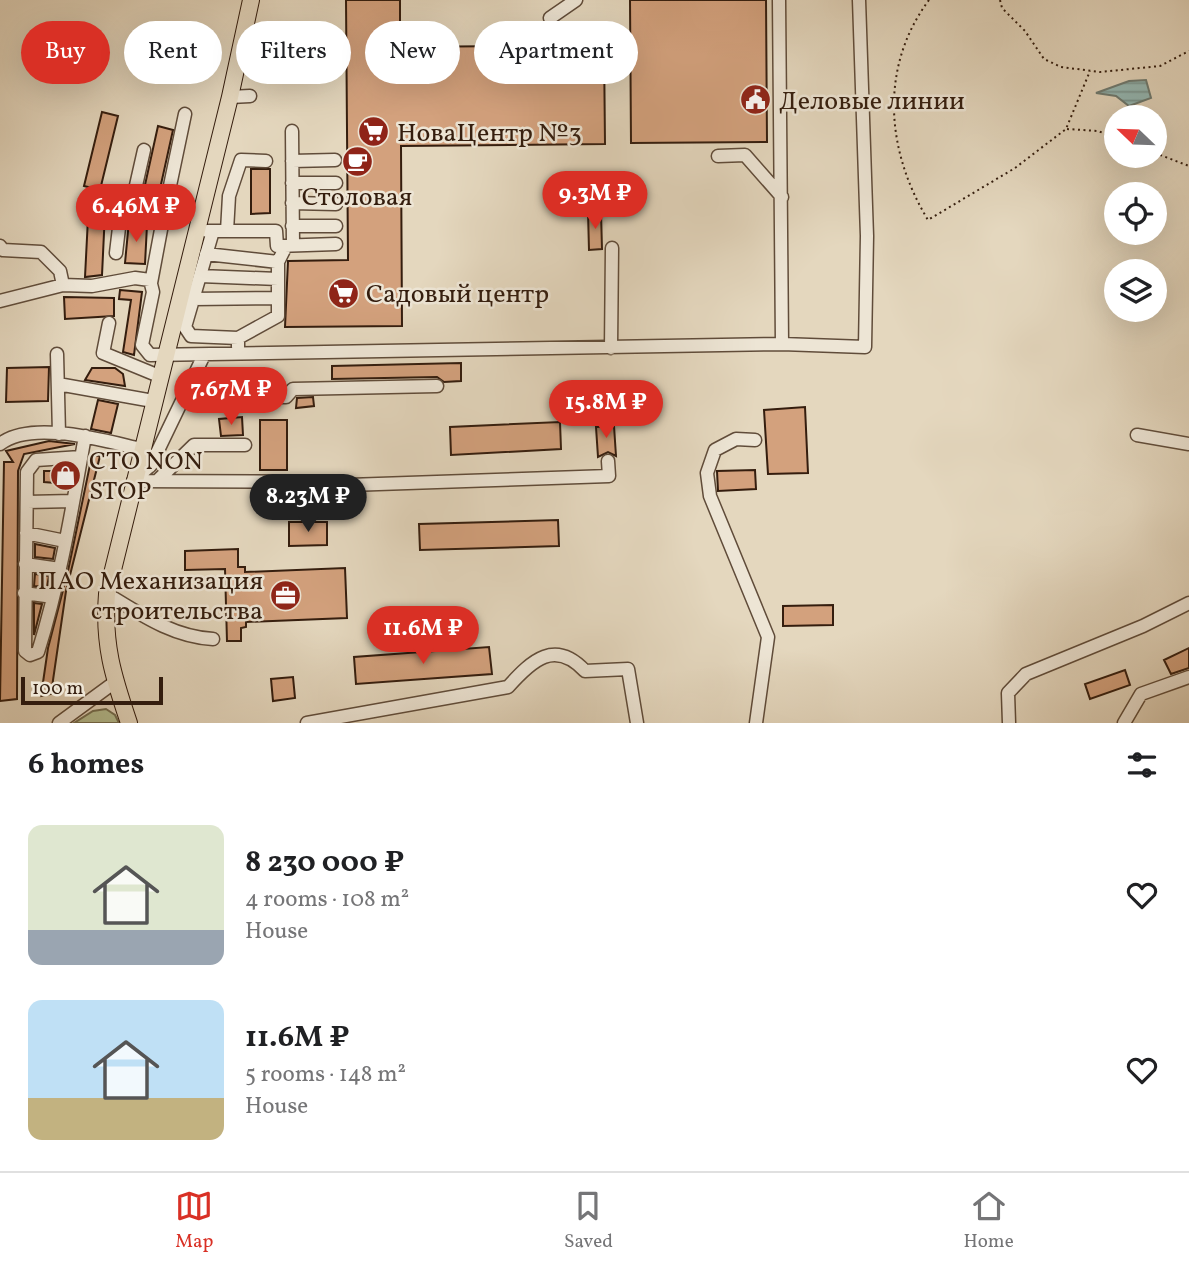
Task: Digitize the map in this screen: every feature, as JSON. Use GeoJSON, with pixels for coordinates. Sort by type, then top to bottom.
{"type":"FeatureCollection","features":[{"type":"Feature","properties":{"kind":"main road"},"geometry":{"type":"LineString","coordinates":[[129,723],[107,654],[104,626],[107,594],[132,481],[230,97],[251,0]]}},
{"type":"Feature","properties":{"kind":"lane"},"geometry":{"type":"LineString","coordinates":[[550,18],[576,0]]}},
{"type":"Feature","properties":{"kind":"lane"},"geometry":{"type":"LineString","coordinates":[[779,0],[782,344]]}},
{"type":"Feature","properties":{"kind":"lane"},"geometry":{"type":"LineString","coordinates":[[185,114],[151,283],[153,292],[142,348],[150,355],[782,344],[865,347],[867,236],[859,0]]}},
{"type":"Feature","properties":{"kind":"lane"},"geometry":{"type":"LineString","coordinates":[[230,97],[250,96]]}},
{"type":"Feature","properties":{"kind":"lane"},"geometry":{"type":"LineString","coordinates":[[213,231],[185,327],[191,336],[238,338],[278,316],[278,262],[289,246],[292,226],[292,131]]}},
{"type":"Feature","properties":{"kind":"lane"},"geometry":{"type":"LineString","coordinates":[[130,212],[144,150]]}},
{"type":"Feature","properties":{"kind":"lane"},"geometry":{"type":"LineString","coordinates":[[718,156],[745,155],[782,197]]}},
{"type":"Feature","properties":{"kind":"lane"},"geometry":{"type":"LineString","coordinates":[[227,231],[229,196],[241,160],[266,161]]}},
{"type":"Feature","properties":{"kind":"lane"},"geometry":{"type":"LineString","coordinates":[[292,161],[335,160]]}},
{"type":"Feature","properties":{"kind":"lane"},"geometry":{"type":"LineString","coordinates":[[292,183],[335,183]]}},
{"type":"Feature","properties":{"kind":"lane"},"geometry":{"type":"LineString","coordinates":[[292,204],[336,204]]}},
{"type":"Feature","properties":{"kind":"lane"},"geometry":{"type":"LineString","coordinates":[[116,253],[121,211],[163,219]]}},
{"type":"Feature","properties":{"kind":"lane"},"geometry":{"type":"LineString","coordinates":[[292,226],[336,226]]}},
{"type":"Feature","properties":{"kind":"lane"},"geometry":{"type":"LineString","coordinates":[[196,231],[276,231],[277,246],[336,244]]}},
{"type":"Feature","properties":{"kind":"lane"},"geometry":{"type":"LineString","coordinates":[[0,246],[3,250],[41,252],[60,271],[63,285]]}},
{"type":"Feature","properties":{"kind":"lane"},"geometry":{"type":"LineString","coordinates":[[611,348],[612,248]]}},
{"type":"Feature","properties":{"kind":"lane"},"geometry":{"type":"LineString","coordinates":[[206,254],[278,262]]}},
{"type":"Feature","properties":{"kind":"lane"},"geometry":{"type":"LineString","coordinates":[[200,276],[278,279]]}},
{"type":"Feature","properties":{"kind":"lane"},"geometry":{"type":"LineString","coordinates":[[0,301],[63,285],[92,286],[135,278],[146,279],[151,283]]}},
{"type":"Feature","properties":{"kind":"lane"},"geometry":{"type":"LineString","coordinates":[[193,299],[278,298]]}},
{"type":"Feature","properties":{"kind":"lane"},"geometry":{"type":"LineString","coordinates":[[109,323],[103,354],[159,376]]}},
{"type":"Feature","properties":{"kind":"lane"},"geometry":{"type":"LineString","coordinates":[[238,338],[238,354]]}},
{"type":"Feature","properties":{"kind":"lane"},"geometry":{"type":"LineString","coordinates":[[57,354],[59,434]]}},
{"type":"Feature","properties":{"kind":"lane"},"geometry":{"type":"LineString","coordinates":[[132,481],[151,465],[204,355]]}},
{"type":"Feature","properties":{"kind":"lane"},"geometry":{"type":"LineString","coordinates":[[58,384],[153,401]]}},
{"type":"Feature","properties":{"kind":"lane"},"geometry":{"type":"LineString","coordinates":[[185,397],[286,397],[293,389],[436,386]]}},
{"type":"Feature","properties":{"kind":"lane"},"geometry":{"type":"LineString","coordinates":[[0,444],[16,437],[59,434],[85,436],[141,449]]}},
{"type":"Feature","properties":{"kind":"lane"},"geometry":{"type":"LineString","coordinates":[[1137,435],[1189,444]]}},
{"type":"Feature","properties":{"kind":"lane"},"geometry":{"type":"LineString","coordinates":[[81,457],[33,462],[27,472],[24,623],[25,650],[33,655],[38,652],[47,625],[60,569],[85,436]]}},
{"type":"Feature","properties":{"kind":"lane"},"geometry":{"type":"LineString","coordinates":[[755,440],[736,439],[715,450],[707,473],[710,496],[768,637],[756,723]]}},
{"type":"Feature","properties":{"kind":"lane"},"geometry":{"type":"LineString","coordinates":[[158,480],[194,445],[245,445]]}},
{"type":"Feature","properties":{"kind":"lane"},"geometry":{"type":"LineString","coordinates":[[132,481],[336,482],[349,485],[609,476],[608,461]]}},
{"type":"Feature","properties":{"kind":"lane"},"geometry":{"type":"LineString","coordinates":[[27,502],[73,501]]}},
{"type":"Feature","properties":{"kind":"lane"},"geometry":{"type":"LineString","coordinates":[[26,533],[65,541]]}},
{"type":"Feature","properties":{"kind":"lane"},"geometry":{"type":"LineString","coordinates":[[25,564],[60,569]]}},
{"type":"Feature","properties":{"kind":"lane"},"geometry":{"type":"LineString","coordinates":[[24,593],[53,597]]}},
{"type":"Feature","properties":{"kind":"lane"},"geometry":{"type":"LineString","coordinates":[[107,594],[161,625],[191,638],[213,639]]}},
{"type":"Feature","properties":{"kind":"lane"},"geometry":{"type":"LineString","coordinates":[[1009,723],[1008,693],[1026,674],[1143,626],[1189,603]]}},
{"type":"Feature","properties":{"kind":"lane"},"geometry":{"type":"LineString","coordinates":[[24,623],[47,625]]}},
{"type":"Feature","properties":{"kind":"lane"},"geometry":{"type":"LineString","coordinates":[[307,723],[508,687],[529,664],[553,654],[573,657],[586,671],[628,669],[637,723]]}},
{"type":"Feature","properties":{"kind":"lane"},"geometry":{"type":"LineString","coordinates":[[1124,723],[1141,694],[1189,677]]}},
{"type":"Feature","properties":{"kind":"lane"},"geometry":{"type":"LineString","coordinates":[[59,723],[115,682]]}},
{"type":"Feature","properties":{"kind":"path"},"geometry":{"type":"LineString","coordinates":[[929,0],[914,20],[900,61],[894,108],[897,153],[914,197],[928,220],[1015,168],[1066,129],[1090,71]]}},
{"type":"Feature","properties":{"kind":"path"},"geometry":{"type":"LineString","coordinates":[[1000,0],[1002,8],[1025,31],[1044,59],[1061,67],[1090,71],[1160,66],[1189,51]]}},
{"type":"Feature","properties":{"kind":"path"},"geometry":{"type":"LineString","coordinates":[[1066,129],[1104,134]]}},
{"type":"Feature","properties":{"kind":"path"},"geometry":{"type":"LineString","coordinates":[[1167,158],[1189,166]]}},
{"type":"Feature","properties":{"kind":"green space"},"geometry":{"type":"Polygon","coordinates":[[[106,709],[115,715],[119,723],[74,723],[93,711],[106,709]]]}},
{"type":"Feature","properties":{"kind":"water"},"geometry":{"type":"Polygon","coordinates":[[[1146,80],[1151,98],[1128,105],[1116,96],[1096,93],[1129,81],[1146,80]]]}},
{"type":"Feature","properties":{"kind":"building"},"geometry":{"type":"Polygon","coordinates":[[[346,0],[400,0],[400,21],[365,21],[365,84],[460,84],[460,46],[474,46],[474,84],[604,84],[605,144],[401,146],[402,326],[285,327],[288,261],[348,260],[347,84],[351,84],[351,21],[346,21],[346,0]]]}},
{"type":"Feature","properties":{"kind":"building"},"geometry":{"type":"Polygon","coordinates":[[[630,0],[766,0],[767,142],[631,143],[631,84],[638,84],[638,21],[630,21],[630,0]]]}},
{"type":"Feature","properties":{"kind":"building"},"geometry":{"type":"Polygon","coordinates":[[[102,112],[118,116],[100,190],[84,186],[102,112]]]}},
{"type":"Feature","properties":{"kind":"building"},"geometry":{"type":"Polygon","coordinates":[[[158,126],[173,130],[156,207],[141,203],[158,126]]]}},
{"type":"Feature","properties":{"kind":"building"},"geometry":{"type":"Polygon","coordinates":[[[251,169],[270,169],[270,213],[251,214],[251,169]]]}},
{"type":"Feature","properties":{"kind":"building"},"geometry":{"type":"Polygon","coordinates":[[[97,211],[105,212],[102,275],[85,277],[88,218],[96,218],[97,211]]]}},
{"type":"Feature","properties":{"kind":"building"},"geometry":{"type":"Polygon","coordinates":[[[588,212],[601,212],[602,249],[589,250],[588,212]]]}},
{"type":"Feature","properties":{"kind":"building"},"geometry":{"type":"Polygon","coordinates":[[[129,221],[147,225],[145,264],[125,263],[129,221]]]}},
{"type":"Feature","properties":{"kind":"building"},"geometry":{"type":"Polygon","coordinates":[[[120,290],[142,292],[134,355],[123,352],[131,300],[119,299],[120,290]]]}},
{"type":"Feature","properties":{"kind":"building"},"geometry":{"type":"Polygon","coordinates":[[[64,297],[114,298],[114,316],[65,319],[64,297]]]}},
{"type":"Feature","properties":{"kind":"building"},"geometry":{"type":"Polygon","coordinates":[[[461,363],[461,381],[444,382],[437,377],[332,379],[332,366],[461,363]]]}},
{"type":"Feature","properties":{"kind":"building"},"geometry":{"type":"Polygon","coordinates":[[[49,367],[48,401],[6,402],[7,368],[49,367]]]}},
{"type":"Feature","properties":{"kind":"building"},"geometry":{"type":"Polygon","coordinates":[[[92,368],[115,368],[123,374],[125,386],[85,380],[92,368]]]}},
{"type":"Feature","properties":{"kind":"building"},"geometry":{"type":"Polygon","coordinates":[[[218,373],[271,373],[271,388],[218,388],[218,373]]]}},
{"type":"Feature","properties":{"kind":"building"},"geometry":{"type":"Polygon","coordinates":[[[313,397],[314,406],[296,408],[297,398],[313,397]]]}},
{"type":"Feature","properties":{"kind":"building"},"geometry":{"type":"Polygon","coordinates":[[[98,400],[118,404],[111,433],[91,429],[98,400]]]}},
{"type":"Feature","properties":{"kind":"building"},"geometry":{"type":"Polygon","coordinates":[[[805,407],[808,473],[768,474],[764,410],[805,407]]]}},
{"type":"Feature","properties":{"kind":"building"},"geometry":{"type":"Polygon","coordinates":[[[242,417],[243,435],[221,436],[219,419],[242,417]]]}},
{"type":"Feature","properties":{"kind":"building"},"geometry":{"type":"Polygon","coordinates":[[[260,420],[287,420],[287,470],[260,470],[260,420]]]}},
{"type":"Feature","properties":{"kind":"building"},"geometry":{"type":"Polygon","coordinates":[[[560,422],[561,449],[451,455],[450,427],[560,422]]]}},
{"type":"Feature","properties":{"kind":"building"},"geometry":{"type":"Polygon","coordinates":[[[614,426],[616,456],[608,452],[598,457],[596,427],[614,426]]]}},
{"type":"Feature","properties":{"kind":"building"},"geometry":{"type":"Polygon","coordinates":[[[49,441],[75,444],[24,454],[18,471],[17,699],[0,701],[4,462],[13,462],[6,451],[49,441]]]}},
{"type":"Feature","properties":{"kind":"building"},"geometry":{"type":"Polygon","coordinates":[[[92,455],[100,456],[66,591],[51,694],[41,696],[48,648],[68,571],[92,455]]]}},
{"type":"Feature","properties":{"kind":"building"},"geometry":{"type":"Polygon","coordinates":[[[59,467],[71,467],[68,484],[44,482],[44,471],[58,471],[59,467]]]}},
{"type":"Feature","properties":{"kind":"building"},"geometry":{"type":"Polygon","coordinates":[[[755,470],[756,489],[718,491],[717,471],[755,470]]]}},
{"type":"Feature","properties":{"kind":"building"},"geometry":{"type":"Polygon","coordinates":[[[558,520],[559,546],[420,550],[419,524],[558,520]]]}},
{"type":"Feature","properties":{"kind":"building"},"geometry":{"type":"Polygon","coordinates":[[[289,522],[327,522],[327,545],[289,546],[289,522]]]}},
{"type":"Feature","properties":{"kind":"building"},"geometry":{"type":"Polygon","coordinates":[[[35,544],[55,548],[53,559],[35,557],[35,544]]]}},
{"type":"Feature","properties":{"kind":"building","name":"ПАО Механизация строительства"},"geometry":{"type":"Polygon","coordinates":[[[238,549],[238,567],[245,567],[245,572],[345,568],[347,618],[246,622],[246,627],[241,628],[241,641],[227,641],[225,569],[185,570],[185,551],[238,549]]]}},
{"type":"Feature","properties":{"kind":"building"},"geometry":{"type":"Polygon","coordinates":[[[35,574],[49,576],[47,587],[34,586],[35,574]]]}},
{"type":"Feature","properties":{"kind":"building"},"geometry":{"type":"Polygon","coordinates":[[[34,603],[42,604],[34,635],[34,603]]]}},
{"type":"Feature","properties":{"kind":"building"},"geometry":{"type":"Polygon","coordinates":[[[833,605],[833,625],[783,626],[783,606],[833,605]]]}},
{"type":"Feature","properties":{"kind":"building"},"geometry":{"type":"Polygon","coordinates":[[[489,647],[492,674],[356,684],[354,657],[489,647]]]}},
{"type":"Feature","properties":{"kind":"building"},"geometry":{"type":"Polygon","coordinates":[[[1189,648],[1189,668],[1171,674],[1164,660],[1189,648]]]}},
{"type":"Feature","properties":{"kind":"building"},"geometry":{"type":"Polygon","coordinates":[[[1125,670],[1130,685],[1090,699],[1085,684],[1125,670]]]}},
{"type":"Feature","properties":{"kind":"building"},"geometry":{"type":"Polygon","coordinates":[[[293,677],[295,698],[273,701],[271,679],[293,677]]]}},
{"type":"Feature","properties":{"kind":"place","name":"Деловые линии"},"geometry":{"type":"Point","coordinates":[756,100]}},
{"type":"Feature","properties":{"kind":"place","name":"НоваЦентр №3"},"geometry":{"type":"Point","coordinates":[374,132]}},
{"type":"Feature","properties":{"kind":"place","name":"Столовая"},"geometry":{"type":"Point","coordinates":[357,161]}},
{"type":"Feature","properties":{"kind":"place","name":"Садовый центр"},"geometry":{"type":"Point","coordinates":[343,293]}},
{"type":"Feature","properties":{"kind":"place","name":"СТО NON STOP"},"geometry":{"type":"Point","coordinates":[66,475]}},
{"type":"Feature","properties":{"kind":"place","name":"ПАО Механизация строительства"},"geometry":{"type":"Point","coordinates":[286,595]}}]}
